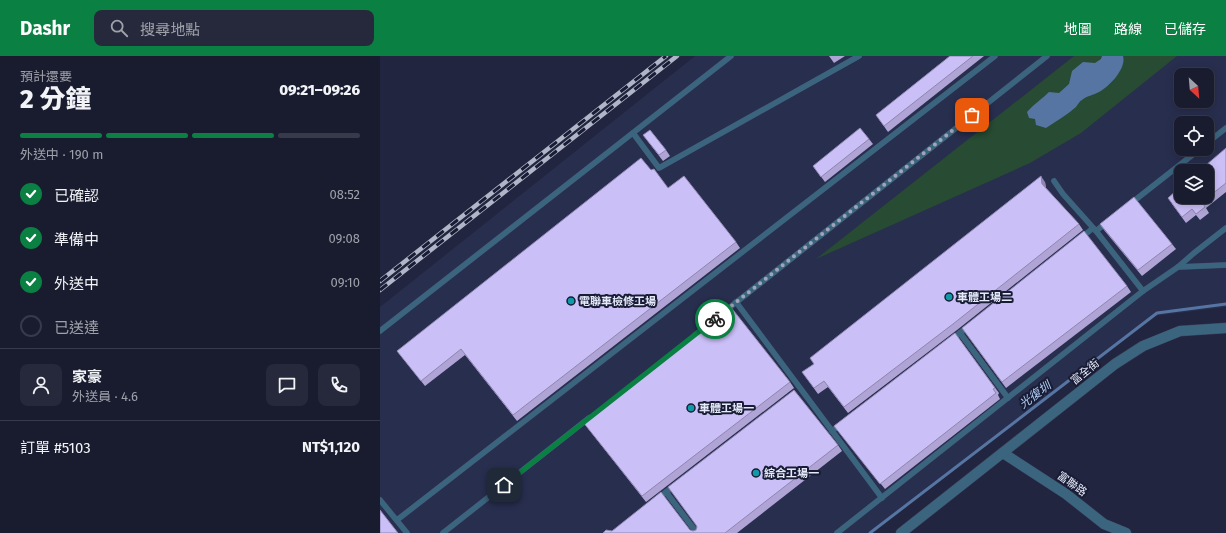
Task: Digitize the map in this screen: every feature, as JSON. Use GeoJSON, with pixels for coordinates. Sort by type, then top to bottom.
{"type":"FeatureCollection","features":[{"type":"Feature","properties":{"kind":"street","name":"富全街"},"geometry":{"type":"LineString","coordinates":[[901,533],[1115,364],[1143,346],[1180,331],[1226,328]]}},
{"type":"Feature","properties":{"kind":"street","name":"富聯路"},"geometry":{"type":"LineString","coordinates":[[1004,453],[1066,494],[1104,524],[1126,533]]}},
{"type":"Feature","properties":{"kind":"lane"},"geometry":{"type":"LineString","coordinates":[[380,331],[731,56]]}},
{"type":"Feature","properties":{"kind":"lane"},"geometry":{"type":"LineString","coordinates":[[633,133],[659,168],[859,56]]}},
{"type":"Feature","properties":{"kind":"lane"},"geometry":{"type":"LineString","coordinates":[[397,520],[995,56]]}},
{"type":"Feature","properties":{"kind":"lane"},"geometry":{"type":"LineString","coordinates":[[692,337],[1047,56]]}},
{"type":"Feature","properties":{"kind":"lane"},"geometry":{"type":"LineString","coordinates":[[1214,137],[1226,128]]}},
{"type":"Feature","properties":{"kind":"lane"},"geometry":{"type":"LineString","coordinates":[[1126,207],[1191,156]]}},
{"type":"Feature","properties":{"kind":"lane"},"geometry":{"type":"LineString","coordinates":[[1054,181],[1143,291]]}},
{"type":"Feature","properties":{"kind":"lane"},"geometry":{"type":"LineString","coordinates":[[1075,243],[1114,217]]}},
{"type":"Feature","properties":{"kind":"lane"},"geometry":{"type":"LineString","coordinates":[[837,533],[1143,291],[1178,268],[1194,253],[1226,228]]}},
{"type":"Feature","properties":{"kind":"lane"},"geometry":{"type":"LineString","coordinates":[[1178,268],[1226,265]]}},
{"type":"Feature","properties":{"kind":"lane"},"geometry":{"type":"LineString","coordinates":[[736,302],[882,498]]}},
{"type":"Feature","properties":{"kind":"lane"},"geometry":{"type":"LineString","coordinates":[[948,342],[972,324]]}},
{"type":"Feature","properties":{"kind":"lane"},"geometry":{"type":"LineString","coordinates":[[960,333],[1008,398]]}},
{"type":"Feature","properties":{"kind":"lane"},"geometry":{"type":"LineString","coordinates":[[794,394],[800,389]]}},
{"type":"Feature","properties":{"kind":"lane"},"geometry":{"type":"LineString","coordinates":[[443,533],[592,415]]}},
{"type":"Feature","properties":{"kind":"lane"},"geometry":{"type":"LineString","coordinates":[[832,431],[844,422]]}},
{"type":"Feature","properties":{"kind":"lane"},"geometry":{"type":"LineString","coordinates":[[654,501],[678,483]]}},
{"type":"Feature","properties":{"kind":"lane"},"geometry":{"type":"LineString","coordinates":[[666,492],[698,533]]}},
{"type":"Feature","properties":{"kind":"lane"},"geometry":{"type":"LineString","coordinates":[[380,500],[407,533]]}},
{"type":"Feature","properties":{"kind":"shaded area"},"geometry":{"type":"Polygon","coordinates":[[[695,56],[1226,56],[1226,307],[1155,316],[985,444],[872,533],[380,533],[380,307],[695,56]]]}},
{"type":"Feature","properties":{"kind":"shaded area"},"geometry":{"type":"Polygon","coordinates":[[[1102,56],[1123,56],[1124,61],[1120,71],[1108,86],[1080,101],[1073,110],[1046,128],[1036,125],[1035,119],[1029,118],[1027,112],[1032,106],[1049,92],[1059,93],[1069,84],[1072,71],[1083,62],[1095,63],[1101,59],[1102,56]]]}},
{"type":"Feature","properties":{"kind":"green space"},"geometry":{"type":"Polygon","coordinates":[[[1074,56],[1177,56],[1081,133],[1030,163],[816,259],[1074,56]]]}},
{"type":"Feature","properties":{"kind":"building"},"geometry":{"type":"Polygon","coordinates":[[[950,56],[973,56],[884,126],[876,115],[950,56]]]}},
{"type":"Feature","properties":{"kind":"building"},"geometry":{"type":"Polygon","coordinates":[[[860,128],[869,139],[821,177],[813,166],[860,128]]]}},
{"type":"Feature","properties":{"kind":"building"},"geometry":{"type":"Polygon","coordinates":[[[650,130],[666,150],[659,155],[643,135],[650,130]]]}},
{"type":"Feature","properties":{"kind":"building"},"geometry":{"type":"Polygon","coordinates":[[[1226,148],[1226,183],[1214,192],[1214,164],[1207,164],[1226,148]]]}},
{"type":"Feature","properties":{"kind":"building","name":"電聯車檢修工場"},"geometry":{"type":"Polygon","coordinates":[[[641,158],[651,170],[654,169],[668,188],[684,176],[736,242],[513,415],[461,349],[421,381],[397,351],[641,158]]]}},
{"type":"Feature","properties":{"kind":"building","name":"車體工場二"},"geometry":{"type":"Polygon","coordinates":[[[1041,176],[1042,184],[1079,224],[953,324],[844,407],[824,381],[814,388],[802,372],[814,364],[810,358],[1041,176]]]}},
{"type":"Feature","properties":{"kind":"building"},"geometry":{"type":"Polygon","coordinates":[[[1174,193],[1174,204],[1203,204],[1205,207],[1196,214],[1192,209],[1182,217],[1168,198],[1174,193]]]}},
{"type":"Feature","properties":{"kind":"building"},"geometry":{"type":"Polygon","coordinates":[[[1134,197],[1172,244],[1138,270],[1100,224],[1134,197]]]}},
{"type":"Feature","properties":{"kind":"building"},"geometry":{"type":"Polygon","coordinates":[[[1084,231],[1127,286],[1002,382],[962,328],[1084,231]]]}},
{"type":"Feature","properties":{"kind":"building","name":"車體工場一"},"geometry":{"type":"Polygon","coordinates":[[[730,306],[790,382],[642,496],[583,422],[730,306]]]}},
{"type":"Feature","properties":{"kind":"building"},"geometry":{"type":"Polygon","coordinates":[[[955,333],[995,388],[993,389],[996,393],[880,484],[834,426],[955,333]]]}},
{"type":"Feature","properties":{"kind":"building","name":"綜合工場一"},"geometry":{"type":"Polygon","coordinates":[[[794,390],[838,445],[725,533],[603,533],[606,530],[612,531],[661,492],[690,530],[696,530],[696,525],[668,487],[794,390]]]}},
{"type":"Feature","properties":{"kind":"building"},"geometry":{"type":"Polygon","coordinates":[[[380,510],[398,533],[380,533],[380,510]]]}},
{"type":"Feature","properties":{"kind":"waterway","name":"光復圳"},"geometry":{"type":"LineString","coordinates":[[870,533],[1157,313],[1226,304]]}},
{"type":"Feature","properties":{"kind":"railway"},"geometry":{"type":"LineString","coordinates":[[380,281],[666,56]]}},
{"type":"Feature","properties":{"kind":"railway"},"geometry":{"type":"LineString","coordinates":[[380,290],[677,56]]}},
{"type":"Feature","properties":{"kind":"way so far"},"geometry":{"type":"LineString","coordinates":[[715,319],[972,115]]}},
{"type":"Feature","properties":{"kind":"place","name":"車體工場二"},"geometry":{"type":"Point","coordinates":[949,297]}},
{"type":"Feature","properties":{"kind":"place","name":"電聯車檢修工場"},"geometry":{"type":"Point","coordinates":[571,301]}},
{"type":"Feature","properties":{"kind":"place","name":"車體工場一"},"geometry":{"type":"Point","coordinates":[691,408]}},
{"type":"Feature","properties":{"kind":"place","name":"綜合工場一"},"geometry":{"type":"Point","coordinates":[756,473]}},
{"type":"Feature","properties":{"kind":"route"},"geometry":{"type":"LineString","coordinates":[[504,485],[715,319]]}}]}
